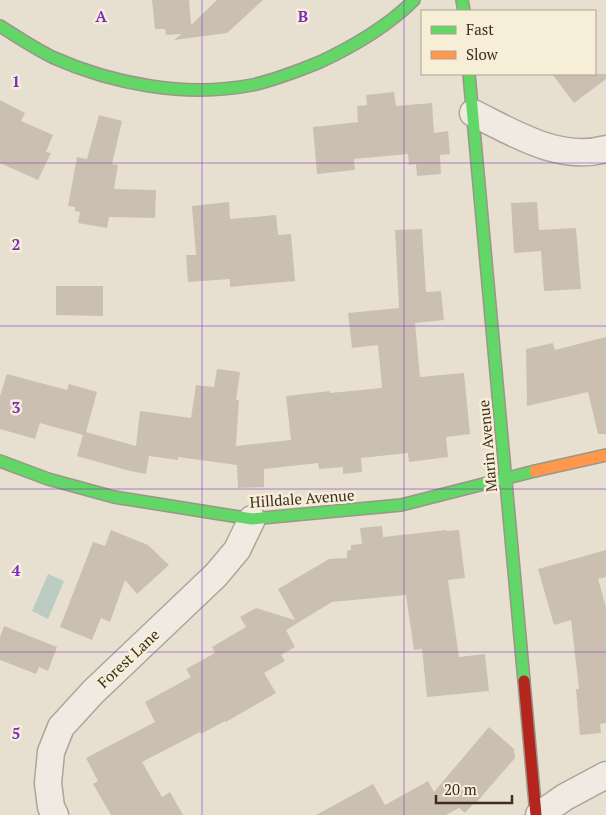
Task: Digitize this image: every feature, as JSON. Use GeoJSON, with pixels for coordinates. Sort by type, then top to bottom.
{"type":"FeatureCollection","features":[{"type":"Feature","properties":{"kind":"street"},"geometry":{"type":"LineString","coordinates":[[0,26],[24,43],[82,70],[162,87],[226,88],[273,79],[318,63],[365,40],[414,0]]}},
{"type":"Feature","properties":{"kind":"street","name":"Marin Avenue"},"geometry":{"type":"LineString","coordinates":[[469,75],[504,478],[537,815]]}},
{"type":"Feature","properties":{"kind":"street"},"geometry":{"type":"LineString","coordinates":[[472,113],[546,147],[570,152],[596,152],[606,149]]}},
{"type":"Feature","properties":{"kind":"street","name":"Hilldale Avenue"},"geometry":{"type":"LineString","coordinates":[[0,461],[48,479],[114,496],[252,519],[401,505],[504,478],[606,455]]}},
{"type":"Feature","properties":{"kind":"street","name":"Forest Lane"},"geometry":{"type":"LineString","coordinates":[[55,815],[48,783],[51,752],[61,726],[93,692],[216,575],[237,550],[252,519]]}},
{"type":"Feature","properties":{"kind":"street"},"geometry":{"type":"LineString","coordinates":[[537,815],[565,797],[606,775]]}},
{"type":"Feature","properties":{"kind":"shaded area"},"geometry":{"type":"Polygon","coordinates":[[[48,574],[64,581],[48,619],[32,611],[48,574]]]}},
{"type":"Feature","properties":{"kind":"building"},"geometry":{"type":"Polygon","coordinates":[[[152,0],[189,0],[191,25],[217,0],[263,0],[227,33],[174,40],[181,34],[166,35],[165,29],[155,29],[152,0]]]}},
{"type":"Feature","properties":{"kind":"building"},"geometry":{"type":"Polygon","coordinates":[[[606,74],[606,79],[574,103],[553,75],[606,74]]]}},
{"type":"Feature","properties":{"kind":"building"},"geometry":{"type":"Polygon","coordinates":[[[394,92],[396,106],[432,103],[434,133],[448,131],[450,154],[440,155],[441,174],[417,176],[416,164],[409,165],[408,154],[354,159],[355,170],[317,174],[313,127],[358,122],[357,106],[367,105],[366,95],[394,92]]]}},
{"type":"Feature","properties":{"kind":"building"},"geometry":{"type":"Polygon","coordinates":[[[0,100],[25,113],[21,121],[53,135],[46,152],[51,153],[38,180],[0,163],[0,100]]]}},
{"type":"Feature","properties":{"kind":"building"},"geometry":{"type":"Polygon","coordinates":[[[99,115],[122,121],[112,164],[118,165],[114,189],[156,190],[155,218],[109,217],[107,228],[78,223],[80,212],[75,211],[75,207],[68,206],[77,157],[87,159],[99,115]]]}},
{"type":"Feature","properties":{"kind":"building"},"geometry":{"type":"Polygon","coordinates":[[[229,202],[230,219],[276,215],[278,235],[291,234],[295,281],[230,287],[230,279],[188,282],[186,255],[196,255],[192,206],[229,202]]]}},
{"type":"Feature","properties":{"kind":"building"},"geometry":{"type":"Polygon","coordinates":[[[537,202],[539,230],[576,228],[581,289],[544,291],[541,251],[514,253],[511,203],[537,202]]]}},
{"type":"Feature","properties":{"kind":"building"},"geometry":{"type":"Polygon","coordinates":[[[422,229],[426,292],[441,291],[444,320],[415,323],[420,377],[464,373],[470,434],[446,437],[448,457],[409,462],[408,453],[361,458],[362,472],[343,474],[343,467],[319,469],[318,463],[264,469],[264,487],[238,488],[237,465],[178,457],[178,460],[149,456],[146,474],[77,456],[83,435],[40,423],[35,439],[0,429],[0,396],[7,374],[67,390],[69,384],[97,392],[86,432],[136,446],[140,411],[191,418],[196,385],[214,387],[217,369],[240,372],[236,400],[239,400],[236,446],[291,440],[286,396],[382,388],[378,345],[352,348],[348,313],[399,308],[395,230],[422,229]]]}},
{"type":"Feature","properties":{"kind":"building"},"geometry":{"type":"Polygon","coordinates":[[[56,286],[103,286],[103,316],[56,315],[56,286]]]}},
{"type":"Feature","properties":{"kind":"building"},"geometry":{"type":"Polygon","coordinates":[[[606,337],[606,434],[598,434],[588,392],[527,406],[526,349],[553,343],[555,350],[606,337]]]}},
{"type":"Feature","properties":{"kind":"building"},"geometry":{"type":"Polygon","coordinates":[[[382,526],[383,537],[459,530],[465,578],[448,580],[459,657],[485,654],[489,691],[427,697],[422,649],[414,650],[406,595],[332,602],[286,630],[295,647],[281,655],[285,661],[264,673],[276,693],[226,722],[201,734],[200,732],[142,762],[162,797],[170,792],[183,815],[111,815],[93,784],[98,781],[86,758],[155,722],[145,702],[191,677],[186,669],[215,653],[212,647],[246,627],[240,617],[256,608],[295,620],[278,589],[329,559],[347,558],[347,551],[351,550],[351,545],[362,544],[360,528],[382,526]]]}},
{"type":"Feature","properties":{"kind":"building"},"geometry":{"type":"Polygon","coordinates":[[[111,530],[148,545],[169,565],[137,594],[125,580],[110,622],[101,618],[92,640],[60,627],[93,542],[105,546],[111,530]]]}},
{"type":"Feature","properties":{"kind":"building"},"geometry":{"type":"Polygon","coordinates":[[[606,550],[606,577],[598,579],[606,607],[606,723],[600,724],[601,733],[580,735],[576,689],[579,689],[571,620],[554,625],[538,569],[606,550]]]}},
{"type":"Feature","properties":{"kind":"building"},"geometry":{"type":"Polygon","coordinates":[[[4,626],[57,647],[48,671],[39,667],[36,674],[0,660],[0,637],[4,626]]]}},
{"type":"Feature","properties":{"kind":"building"},"geometry":{"type":"Polygon","coordinates":[[[489,727],[514,749],[515,758],[465,813],[459,808],[446,815],[316,815],[373,784],[385,805],[428,781],[434,792],[489,727]]]}},
{"type":"Feature","properties":{"kind":"traffic: fast"},"geometry":{"type":"LineString","coordinates":[[0,26],[52,57],[99,75],[150,86],[176,89],[227,89],[269,81],[320,62],[370,35],[393,19],[414,0]]}},
{"type":"Feature","properties":{"kind":"traffic: fast"},"geometry":{"type":"LineString","coordinates":[[462,0],[464,10]]}},
{"type":"Feature","properties":{"kind":"traffic: fast"},"geometry":{"type":"LineString","coordinates":[[469,75],[524,681]]}},
{"type":"Feature","properties":{"kind":"traffic: fast"},"geometry":{"type":"LineString","coordinates":[[0,461],[48,479],[114,497],[252,519],[401,505],[535,471]]}},
{"type":"Feature","properties":{"kind":"traffic: slow"},"geometry":{"type":"LineString","coordinates":[[535,471],[606,455]]}},
{"type":"Feature","properties":{"kind":"traffic: jam"},"geometry":{"type":"LineString","coordinates":[[524,681],[536,815]]}}]}
